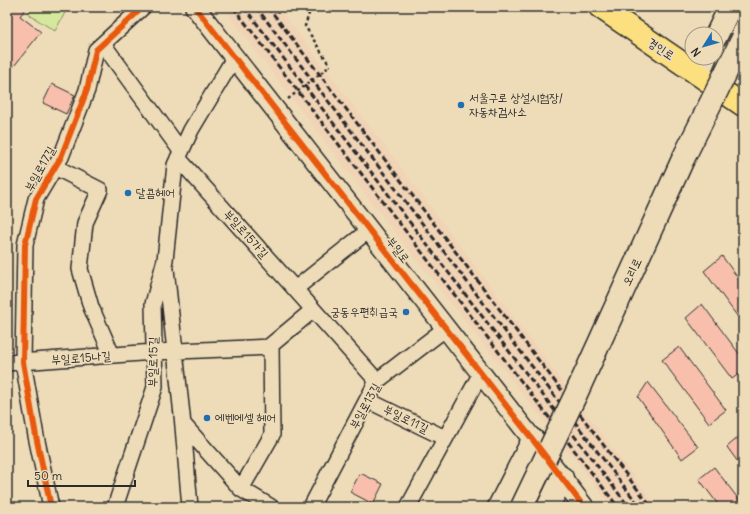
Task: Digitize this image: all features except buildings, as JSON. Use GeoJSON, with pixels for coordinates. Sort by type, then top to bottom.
{"type":"FeatureCollection","features":[{"type":"Feature","properties":{"kind":"main road","name":"경인로"},"geometry":{"type":"LineString","coordinates":[[600,7],[684,56]]}},
{"type":"Feature","properties":{"kind":"main road"},"geometry":{"type":"LineString","coordinates":[[721,26],[730,7]]}},
{"type":"Feature","properties":{"kind":"main road","name":"오리로"},"geometry":{"type":"LineString","coordinates":[[522,507],[579,387],[683,159],[743,38]]}},
{"type":"Feature","properties":{"kind":"main road","name":"경인로"},"geometry":{"type":"LineString","coordinates":[[701,66],[742,102]]}},
{"type":"Feature","properties":{"kind":"main road"},"geometry":{"type":"LineString","coordinates":[[499,507],[533,440]]}},
{"type":"Feature","properties":{"kind":"main road"},"geometry":{"type":"LineString","coordinates":[[548,507],[562,478]]}},
{"type":"Feature","properties":{"kind":"street","name":"부일로17길"},"geometry":{"type":"LineString","coordinates":[[51,507],[36,436],[23,362],[25,245],[36,199],[61,157],[87,90],[96,50],[143,7]]}},
{"type":"Feature","properties":{"kind":"street","name":"부일로"},"geometry":{"type":"LineString","coordinates":[[195,7],[584,507]]}},
{"type":"Feature","properties":{"kind":"street"},"geometry":{"type":"LineString","coordinates":[[103,44],[180,154]]}},
{"type":"Feature","properties":{"kind":"street","name":"부일로15길"},"geometry":{"type":"LineString","coordinates":[[115,507],[155,387],[153,304],[165,260],[174,165],[191,130],[234,58]]}},
{"type":"Feature","properties":{"kind":"street","name":"부일로15가길"},"geometry":{"type":"LineString","coordinates":[[180,154],[295,289],[377,382]]}},
{"type":"Feature","properties":{"kind":"street","name":"부일로17길"},"geometry":{"type":"LineString","coordinates":[[55,167],[100,190],[85,223],[80,269],[91,307],[112,355]]}},
{"type":"Feature","properties":{"kind":"street"},"geometry":{"type":"LineString","coordinates":[[295,289],[369,230]]}},
{"type":"Feature","properties":{"kind":"street","name":"부일로15길"},"geometry":{"type":"LineString","coordinates":[[165,260],[183,424],[190,507]]}},
{"type":"Feature","properties":{"kind":"street"},"geometry":{"type":"LineString","coordinates":[[241,489],[272,435],[271,345],[314,310]]}},
{"type":"Feature","properties":{"kind":"street","name":"부일로13길"},"geometry":{"type":"LineString","coordinates":[[311,507],[377,382],[446,328]]}},
{"type":"Feature","properties":{"kind":"street"},"geometry":{"type":"LineString","coordinates":[[154,352],[271,347]]}},
{"type":"Feature","properties":{"kind":"street","name":"부일로15나길"},"geometry":{"type":"LineString","coordinates":[[7,363],[154,352]]}},
{"type":"Feature","properties":{"kind":"street"},"geometry":{"type":"LineString","coordinates":[[408,507],[481,373]]}},
{"type":"Feature","properties":{"kind":"street","name":"부일로11길"},"geometry":{"type":"LineString","coordinates":[[367,400],[445,438]]}},
{"type":"Feature","properties":{"kind":"street"},"geometry":{"type":"LineString","coordinates":[[183,424],[241,489],[272,507]]}},
{"type":"Feature","properties":{"kind":"path"},"geometry":{"type":"LineString","coordinates":[[288,99],[330,66],[305,26],[311,7]]}},
{"type":"Feature","properties":{"kind":"shaded area"},"geometry":{"type":"Polygon","coordinates":[[[222,7],[278,7],[657,507],[612,507],[371,202],[222,7]]]}},
{"type":"Feature","properties":{"kind":"green space"},"geometry":{"type":"Polygon","coordinates":[[[33,7],[68,7],[55,31],[28,14],[33,7]]]}},
{"type":"Feature","properties":{"kind":"railway"},"geometry":{"type":"LineString","coordinates":[[233,7],[618,507]]}},
{"type":"Feature","properties":{"kind":"railway"},"geometry":{"type":"LineString","coordinates":[[244,7],[629,507]]}},
{"type":"Feature","properties":{"kind":"railway"},"geometry":{"type":"LineString","coordinates":[[256,7],[640,507]]}},
{"type":"Feature","properties":{"kind":"railway"},"geometry":{"type":"LineString","coordinates":[[268,7],[651,507]]}},
{"type":"Feature","properties":{"kind":"cycle path"},"geometry":{"type":"LineString","coordinates":[[51,507],[36,436],[23,362],[25,245],[36,199],[61,157],[87,90],[96,50],[143,7]]}},
{"type":"Feature","properties":{"kind":"cycle path"},"geometry":{"type":"LineString","coordinates":[[195,7],[584,507]]}},
{"type":"Feature","properties":{"kind":"place","name":"서울구로 상설시험장/ 자동차검사소"},"geometry":{"type":"Point","coordinates":[461,105]}},
{"type":"Feature","properties":{"kind":"place","name":"달콤헤어"},"geometry":{"type":"Point","coordinates":[128,193]}},
{"type":"Feature","properties":{"kind":"place","name":"궁동우편취급국"},"geometry":{"type":"Point","coordinates":[406,312]}},
{"type":"Feature","properties":{"kind":"place","name":"에벤에셀 헤어"},"geometry":{"type":"Point","coordinates":[207,418]}}]}
